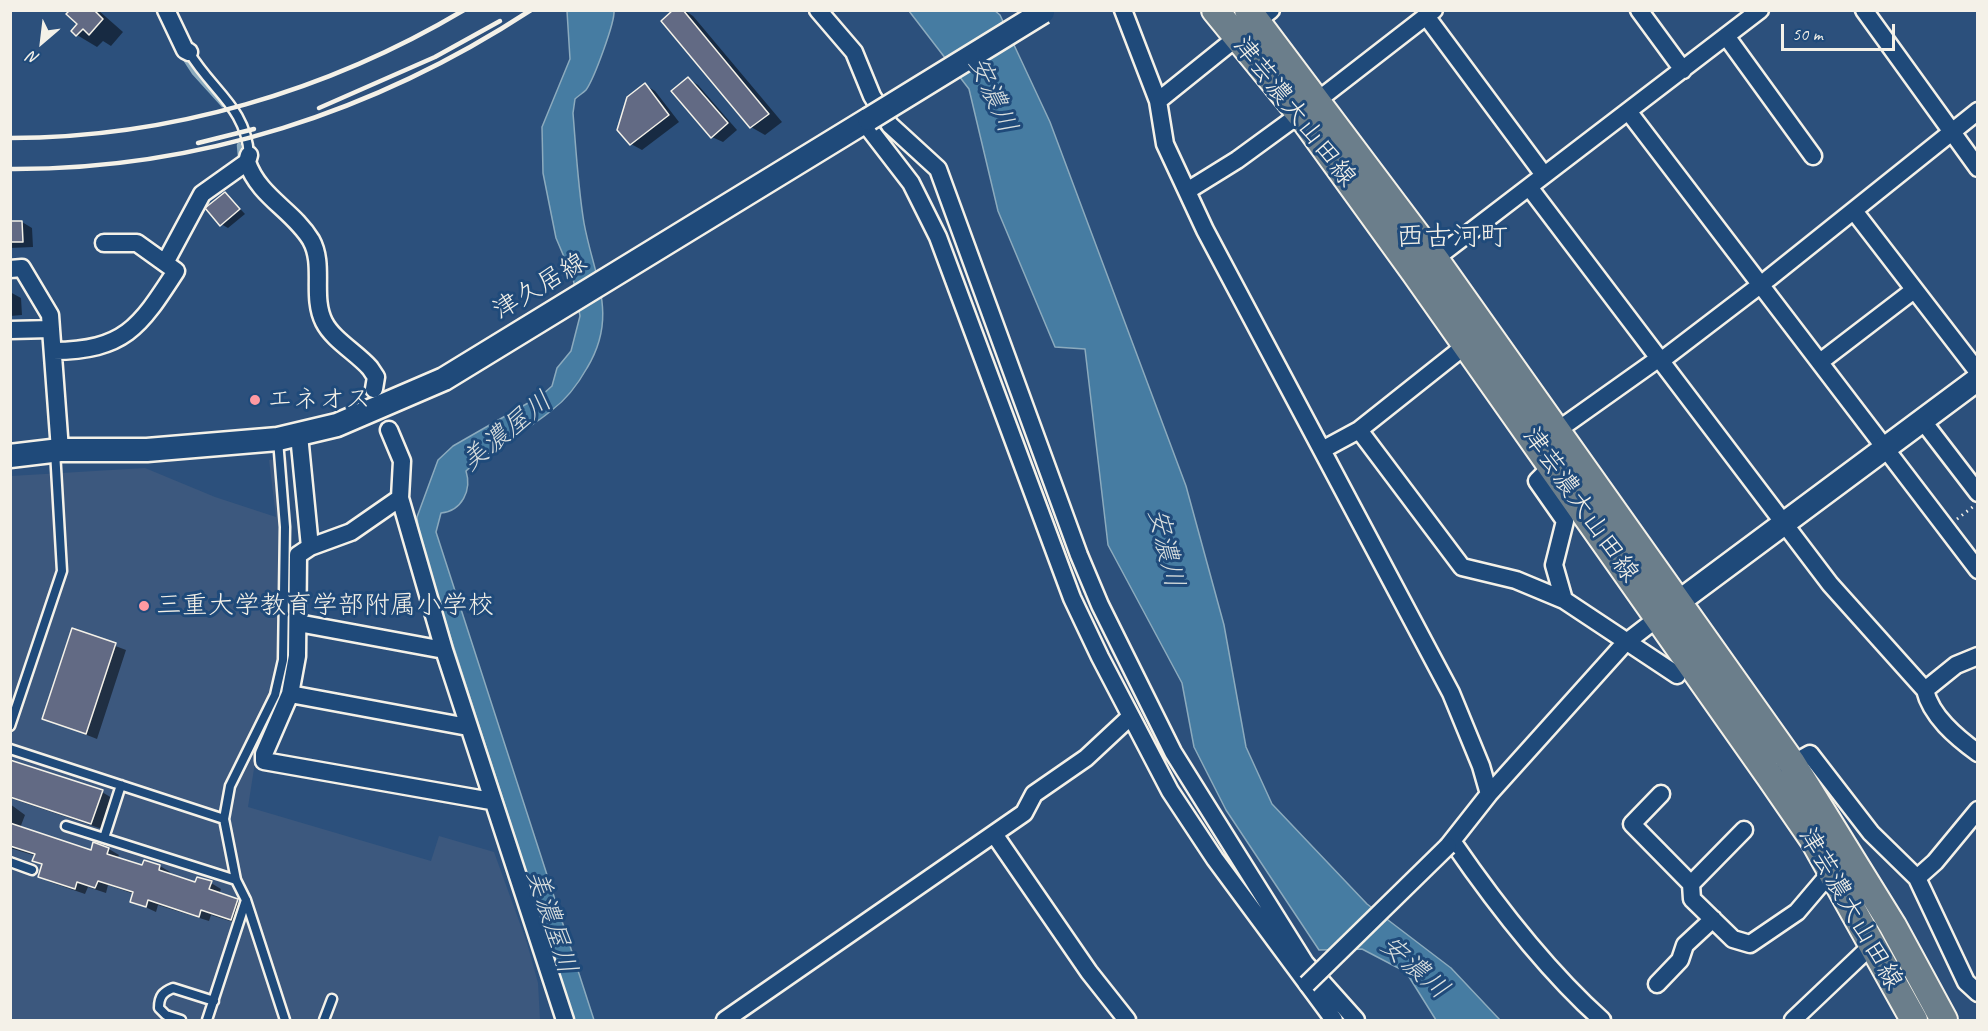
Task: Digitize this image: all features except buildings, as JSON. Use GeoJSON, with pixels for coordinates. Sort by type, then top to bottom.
{"type":"FeatureCollection","features":[{"type":"Feature","properties":{"kind":"main road","name":"津芸濃大山田線"},"geometry":{"type":"LineString","coordinates":[[1215,10],[1237,36],[1308,106]]}},
{"type":"Feature","properties":{"kind":"main road","name":"津久居線"},"geometry":{"type":"LineString","coordinates":[[10,456],[58,451],[147,450],[289,437],[337,426],[444,379],[1044,11]]}},
{"type":"Feature","properties":{"kind":"main road","name":"津芸濃大山田線"},"geometry":{"type":"LineString","coordinates":[[1259,14],[1308,106],[1425,266],[1558,430],[1770,777],[1814,841],[1914,1020]]}},
{"type":"Feature","properties":{"kind":"main road","name":"津芸濃大山田線"},"geometry":{"type":"LineString","coordinates":[[1425,266],[1466,345],[1552,466],[1792,763],[1893,926],[1944,1020]]}},
{"type":"Feature","properties":{"kind":"main road"},"geometry":{"type":"LineString","coordinates":[[1669,609],[1977,379]]}},
{"type":"Feature","properties":{"kind":"street"},"geometry":{"type":"LineString","coordinates":[[166,10],[185,50],[189,52]]}},
{"type":"Feature","properties":{"kind":"street"},"geometry":{"type":"LineString","coordinates":[[818,10],[854,52],[872,96],[890,125],[938,169],[1079,555],[1100,605],[1173,752],[1305,963],[1356,1020]]}},
{"type":"Feature","properties":{"kind":"street"},"geometry":{"type":"LineString","coordinates":[[1123,10],[1158,101],[1165,144],[1262,343],[1322,450],[1451,693],[1481,766],[1489,794]]}},
{"type":"Feature","properties":{"kind":"street"},"geometry":{"type":"LineString","coordinates":[[1639,10],[1683,69]]}},
{"type":"Feature","properties":{"kind":"street"},"geometry":{"type":"LineString","coordinates":[[1425,266],[1760,10]]}},
{"type":"Feature","properties":{"kind":"street"},"geometry":{"type":"LineString","coordinates":[[1864,10],[1977,168]]}},
{"type":"Feature","properties":{"kind":"street"},"geometry":{"type":"LineString","coordinates":[[1187,191],[1237,160],[1430,13],[1544,175]]}},
{"type":"Feature","properties":{"kind":"street"},"geometry":{"type":"LineString","coordinates":[[1158,101],[1237,36],[1259,14]]}},
{"type":"Feature","properties":{"kind":"street"},"geometry":{"type":"LineString","coordinates":[[1726,36],[1813,156]]}},
{"type":"Feature","properties":{"kind":"street"},"geometry":{"type":"LineString","coordinates":[[1628,111],[1977,570]]}},
{"type":"Feature","properties":{"kind":"street"},"geometry":{"type":"LineString","coordinates":[[1564,600],[1554,565],[1565,522],[1538,481],[1552,466],[1558,430],[1660,359],[1760,284],[1977,111]]}},
{"type":"Feature","properties":{"kind":"street"},"geometry":{"type":"LineString","coordinates":[[867,120],[911,183],[938,237],[1072,598],[1130,717],[1170,790],[1215,859],[1334,1020]]}},
{"type":"Feature","properties":{"kind":"street"},"geometry":{"type":"LineString","coordinates":[[165,263],[202,194],[248,159],[261,189],[304,231],[312,243],[318,266],[318,298],[324,324],[370,368],[376,377],[374,389]]}},
{"type":"Feature","properties":{"kind":"street"},"geometry":{"type":"LineString","coordinates":[[1529,187],[1830,584],[1925,690],[1928,704],[1935,715],[1977,753]]}},
{"type":"Feature","properties":{"kind":"street"},"geometry":{"type":"LineString","coordinates":[[1854,211],[1977,372]]}},
{"type":"Feature","properties":{"kind":"street"},"geometry":{"type":"LineString","coordinates":[[53,351],[100,346],[114,342],[126,334],[155,302],[176,271],[137,243],[104,243]]}},
{"type":"Feature","properties":{"kind":"street"},"geometry":{"type":"LineString","coordinates":[[10,268],[22,268],[50,315],[58,451]]}},
{"type":"Feature","properties":{"kind":"street"},"geometry":{"type":"LineString","coordinates":[[1820,362],[1914,290]]}},
{"type":"Feature","properties":{"kind":"street"},"geometry":{"type":"LineString","coordinates":[[10,330],[51,329]]}},
{"type":"Feature","properties":{"kind":"street"},"geometry":{"type":"LineString","coordinates":[[1322,450],[1359,430],[1466,345]]}},
{"type":"Feature","properties":{"kind":"street"},"geometry":{"type":"LineString","coordinates":[[1922,420],[1977,493]]}},
{"type":"Feature","properties":{"kind":"street"},"geometry":{"type":"LineString","coordinates":[[389,430],[402,461],[400,498],[444,650],[491,801],[565,1020]]}},
{"type":"Feature","properties":{"kind":"street"},"geometry":{"type":"LineString","coordinates":[[1359,430],[1462,567],[1516,580],[1564,600],[1677,675]]}},
{"type":"Feature","properties":{"kind":"street"},"geometry":{"type":"LineString","coordinates":[[289,437],[310,547]]}},
{"type":"Feature","properties":{"kind":"street"},"geometry":{"type":"LineString","coordinates":[[400,498],[351,532],[310,547],[298,555],[297,656],[290,694],[264,754],[264,761],[491,801]]}},
{"type":"Feature","properties":{"kind":"street"},"geometry":{"type":"LineString","coordinates":[[1306,984],[1450,843],[1489,794],[1627,642],[1669,609]]}},
{"type":"Feature","properties":{"kind":"street"},"geometry":{"type":"LineString","coordinates":[[298,623],[444,650]]}},
{"type":"Feature","properties":{"kind":"street"},"geometry":{"type":"LineString","coordinates":[[1925,690],[1956,665],[1977,656]]}},
{"type":"Feature","properties":{"kind":"street"},"geometry":{"type":"LineString","coordinates":[[290,694],[468,727]]}},
{"type":"Feature","properties":{"kind":"street"},"geometry":{"type":"LineString","coordinates":[[725,1020],[1024,813],[1034,794],[1086,758],[1130,717]]}},
{"type":"Feature","properties":{"kind":"street"},"geometry":{"type":"LineString","coordinates":[[1770,777],[1810,754],[1871,833],[1917,878],[1966,982],[1977,993]]}},
{"type":"Feature","properties":{"kind":"street"},"geometry":{"type":"LineString","coordinates":[[1661,794],[1632,824],[1691,884],[1692,899],[1733,939],[1750,944],[1797,912],[1831,872]]}},
{"type":"Feature","properties":{"kind":"street"},"geometry":{"type":"LineString","coordinates":[[1917,878],[1935,862],[1977,810]]}},
{"type":"Feature","properties":{"kind":"street"},"geometry":{"type":"LineString","coordinates":[[1691,884],[1744,830]]}},
{"type":"Feature","properties":{"kind":"street"},"geometry":{"type":"LineString","coordinates":[[994,834],[1089,972],[1127,1020]]}},
{"type":"Feature","properties":{"kind":"street"},"geometry":{"type":"LineString","coordinates":[[1450,843],[1544,960],[1602,1020]]}},
{"type":"Feature","properties":{"kind":"street"},"geometry":{"type":"LineString","coordinates":[[1657,984],[1680,960],[1685,945],[1713,919]]}},
{"type":"Feature","properties":{"kind":"street"},"geometry":{"type":"LineString","coordinates":[[1793,1020],[1872,945]]}},
{"type":"Feature","properties":{"kind":"lane"},"geometry":{"type":"LineString","coordinates":[[189,52],[202,74],[234,107],[246,131],[248,159]]}},
{"type":"Feature","properties":{"kind":"lane"},"geometry":{"type":"LineString","coordinates":[[285,1020],[246,900],[236,880],[224,819],[230,786],[275,695],[283,660],[289,437]]}},
{"type":"Feature","properties":{"kind":"lane"},"geometry":{"type":"LineString","coordinates":[[10,726],[62,571],[58,451]]}},
{"type":"Feature","properties":{"kind":"lane"},"geometry":{"type":"LineString","coordinates":[[10,749],[224,819]]}},
{"type":"Feature","properties":{"kind":"lane"},"geometry":{"type":"LineString","coordinates":[[104,838],[121,785]]}},
{"type":"Feature","properties":{"kind":"lane"},"geometry":{"type":"LineString","coordinates":[[66,826],[236,880]]}},
{"type":"Feature","properties":{"kind":"lane"},"geometry":{"type":"LineString","coordinates":[[10,861],[32,870]]}},
{"type":"Feature","properties":{"kind":"lane"},"geometry":{"type":"LineString","coordinates":[[207,1020],[246,900]]}},
{"type":"Feature","properties":{"kind":"lane"},"geometry":{"type":"LineString","coordinates":[[181,1020],[166,1015],[159,1008],[159,999],[164,992],[173,988],[214,1001]]}},
{"type":"Feature","properties":{"kind":"lane"},"geometry":{"type":"LineString","coordinates":[[324,1020],[332,999]]}},
{"type":"Feature","properties":{"kind":"path"},"geometry":{"type":"LineString","coordinates":[[1945,527],[1977,503]]}},
{"type":"Feature","properties":{"kind":"shaded area"},"geometry":{"type":"Polygon","coordinates":[[[287,457],[291,526],[289,658],[280,696],[256,756],[248,807],[431,861],[439,836],[494,852],[527,943],[538,983],[540,1020],[11,1020],[11,476],[145,468],[215,497],[276,517],[269,460],[287,457]]]}},
{"type":"Feature","properties":{"kind":"water","name":"安濃川"},"geometry":{"type":"Polygon","coordinates":[[[994,10],[1000,15],[1050,122],[1186,486],[1224,625],[1246,747],[1272,804],[1367,904],[1451,968],[1500,1020],[1436,1020],[1406,972],[1362,949],[1319,950],[1226,810],[1194,747],[1182,683],[1108,545],[1085,349],[1055,347],[998,211],[969,89],[909,11],[994,10]]]}},
{"type":"Feature","properties":{"kind":"water","name":"美濃屋川"},"geometry":{"type":"Polygon","coordinates":[[[567,11],[614,11],[599,63],[586,90],[575,99],[573,113],[584,223],[601,296],[603,313],[601,331],[587,368],[563,401],[466,471],[468,485],[464,498],[455,508],[441,513],[436,532],[594,1020],[574,1020],[433,583],[419,535],[417,517],[438,460],[453,446],[542,395],[552,386],[557,368],[571,351],[580,316],[573,278],[556,238],[543,173],[542,127],[570,59],[567,11]]]}},
{"type":"Feature","properties":{"kind":"waterway"},"geometry":{"type":"LineString","coordinates":[[183,56],[194,73],[223,105]]}},
{"type":"Feature","properties":{"kind":"waterway"},"geometry":{"type":"LineString","coordinates":[[239,145],[240,157]]}},
{"type":"Feature","properties":{"kind":"railway"},"geometry":{"type":"LineString","coordinates":[[10,138],[70,136],[129,129],[188,119],[246,104],[303,86],[358,64],[412,39],[464,10]]}},
{"type":"Feature","properties":{"kind":"railway"},"geometry":{"type":"LineString","coordinates":[[10,169],[80,167],[149,159],[216,146],[282,128],[347,105],[410,78],[472,46],[531,10]]}},
{"type":"Feature","properties":{"kind":"railway"},"geometry":{"type":"LineString","coordinates":[[319,108],[435,57],[500,21]]}},
{"type":"Feature","properties":{"kind":"railway"},"geometry":{"type":"LineString","coordinates":[[198,143],[254,129]]}},
{"type":"Feature","properties":{"kind":"place","name":"エネオス"},"geometry":{"type":"Point","coordinates":[255,400]}},
{"type":"Feature","properties":{"kind":"place","name":"三重大学教育学部附属小学校"},"geometry":{"type":"Point","coordinates":[144,606]}},
{"type":"Feature","properties":{"kind":"district","name":"西古河町"},"geometry":{"type":"Point","coordinates":[1452,238]}}]}
